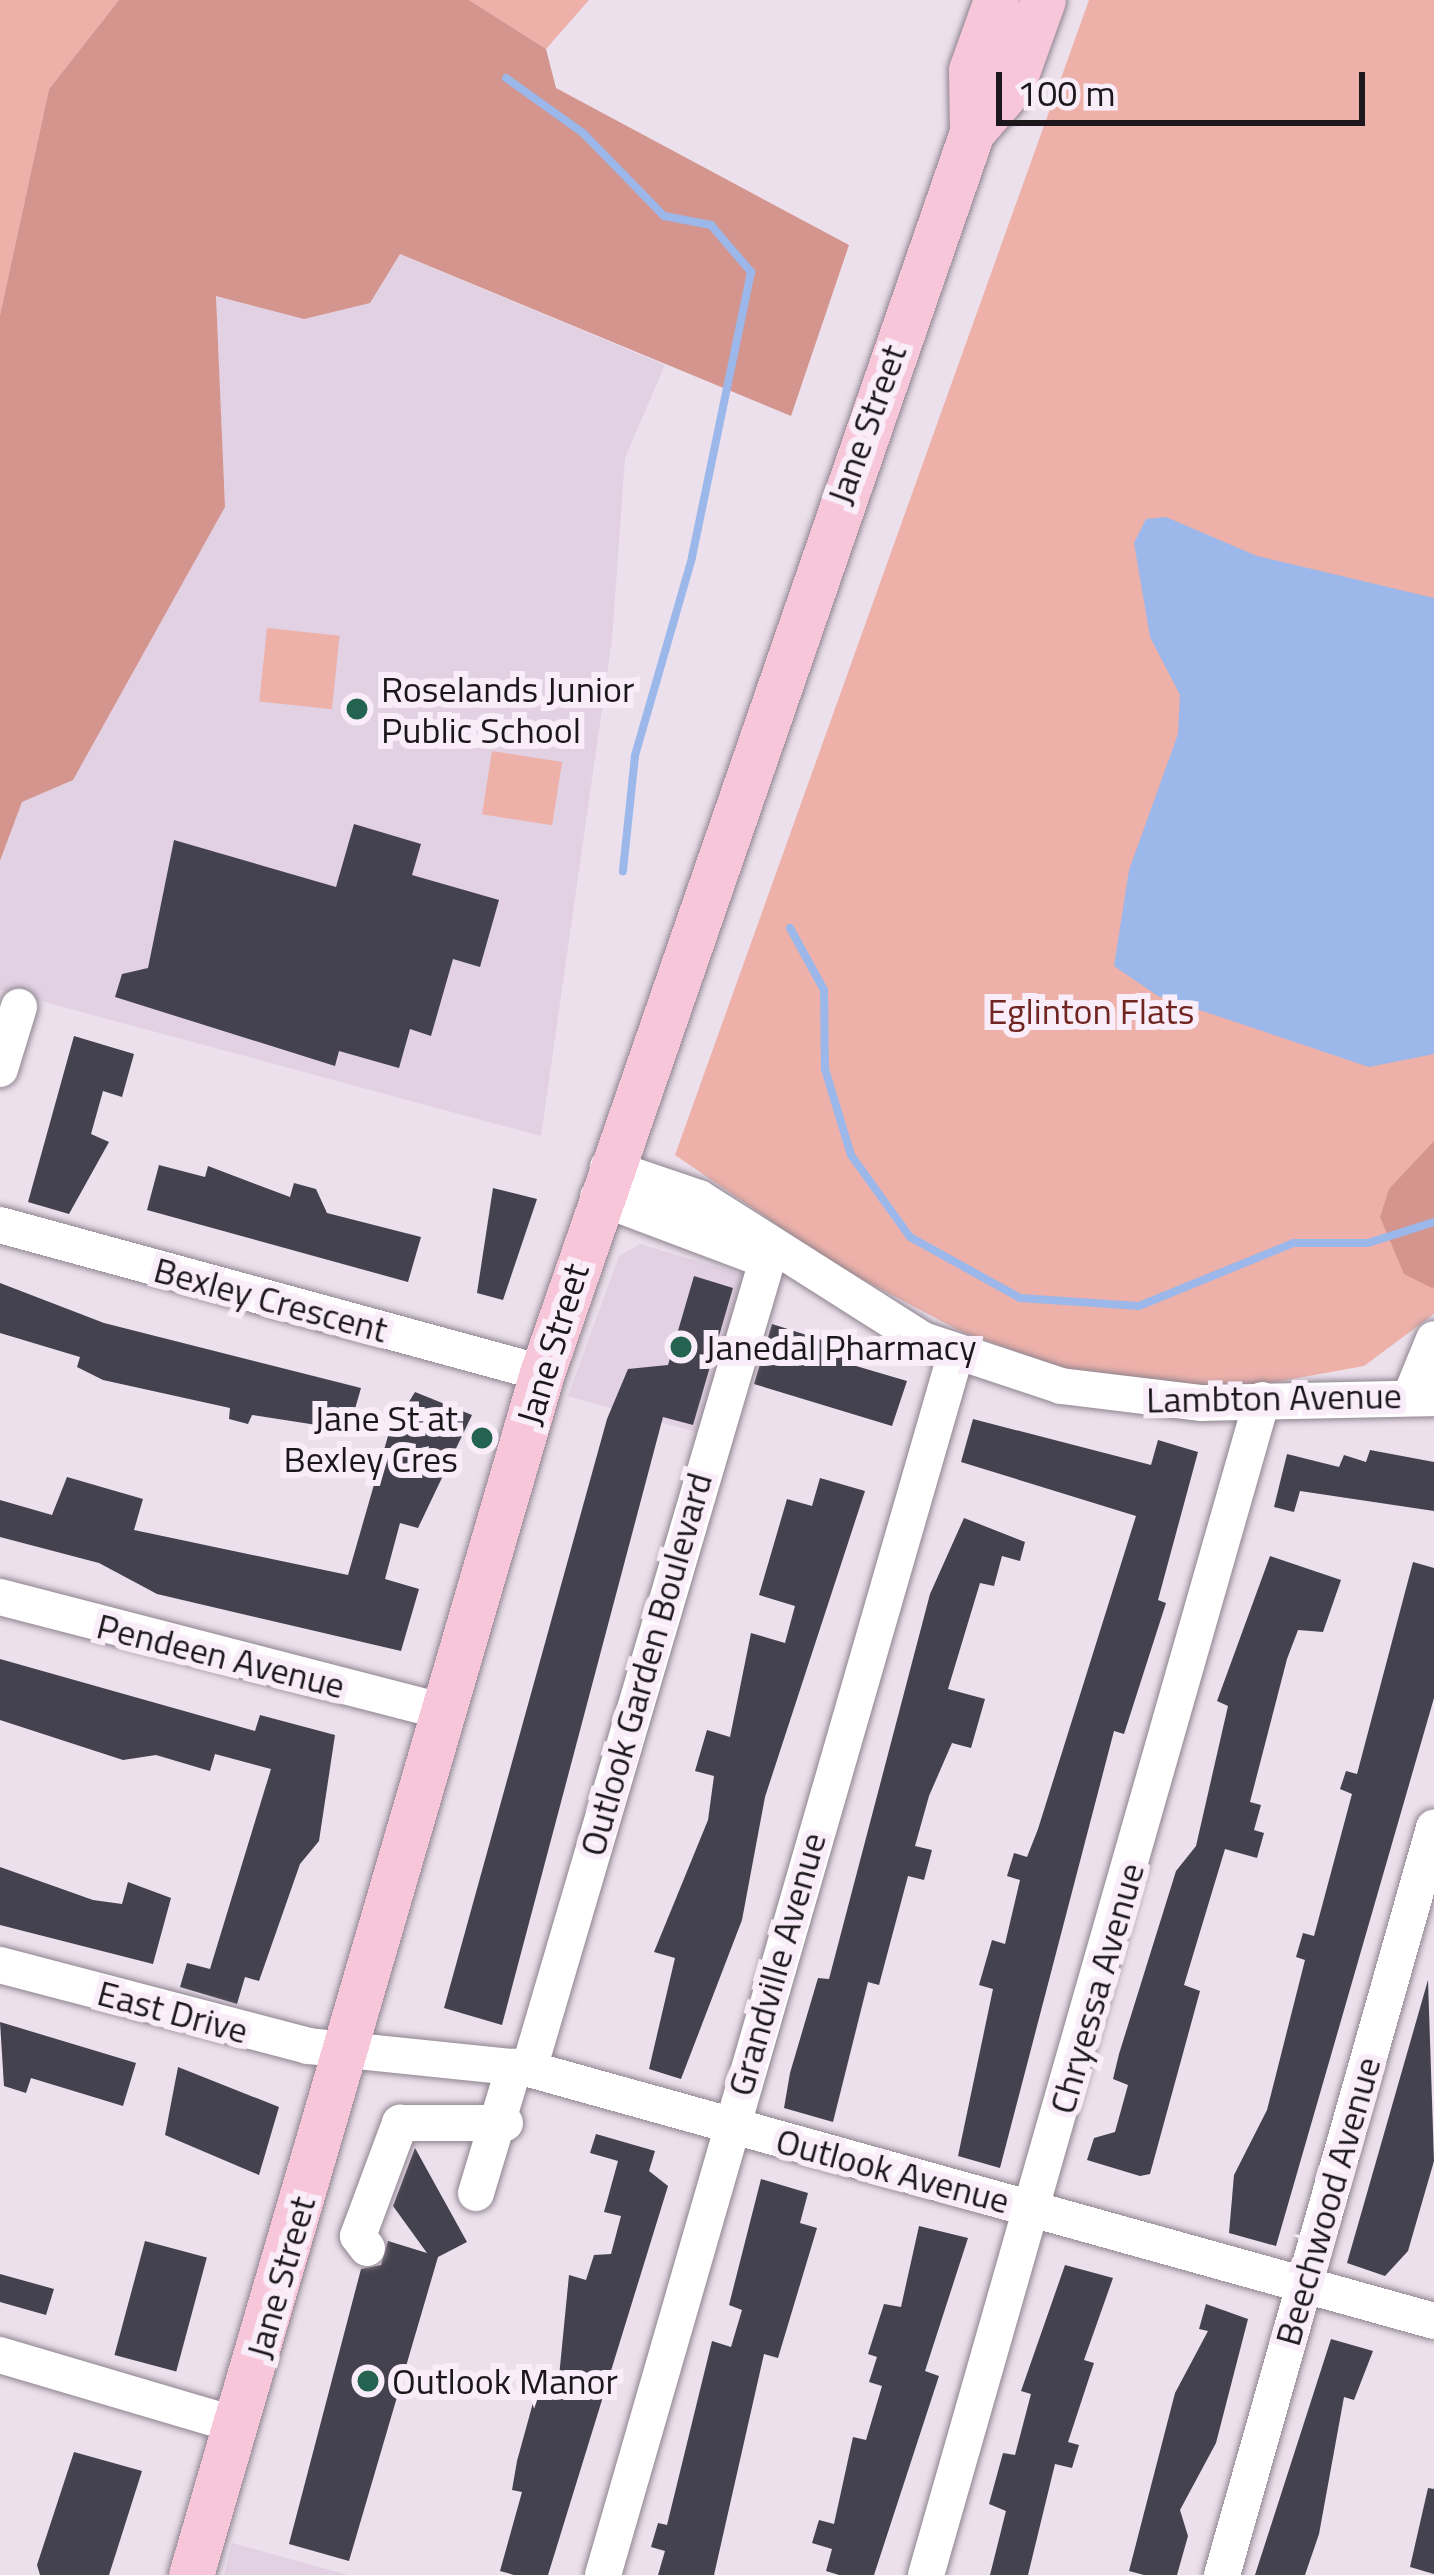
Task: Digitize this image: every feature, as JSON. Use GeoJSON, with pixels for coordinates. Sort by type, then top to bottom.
{"type":"FeatureCollection","features":[{"type":"Feature","properties":{"kind":"main road","name":"Jane Street"},"geometry":{"type":"LineString","coordinates":[[190,2575],[542,1373],[603,1182],[972,132],[971,70],[996,0]]}},
{"type":"Feature","properties":{"kind":"main road","name":"Jane Street"},"geometry":{"type":"LineString","coordinates":[[972,132],[1012,86],[1043,0]]}},
{"type":"Feature","properties":{"kind":"street"},"geometry":{"type":"LineString","coordinates":[[0,1069],[19,1007]]}},
{"type":"Feature","properties":{"kind":"street","name":"Lambton Avenue"},"geometry":{"type":"LineString","coordinates":[[603,1182],[846,1295]]}},
{"type":"Feature","properties":{"kind":"street","name":"Lambton Avenue"},"geometry":{"type":"LineString","coordinates":[[603,1182],[699,1198],[846,1295],[955,1356],[1129,1400],[1423,1396]]}},
{"type":"Feature","properties":{"kind":"street","name":"Bexley Crescent"},"geometry":{"type":"LineString","coordinates":[[0,1225],[542,1373]]}},
{"type":"Feature","properties":{"kind":"street","name":"Outlook Garden Boulevard"},"geometry":{"type":"LineString","coordinates":[[476,2193],[505,2123],[767,1261]]}},
{"type":"Feature","properties":{"kind":"street"},"geometry":{"type":"LineString","coordinates":[[1423,1396],[1434,1339]]}},
{"type":"Feature","properties":{"kind":"street","name":"Grandville Avenue"},"geometry":{"type":"LineString","coordinates":[[604,2575],[729,2125],[955,1356]]}},
{"type":"Feature","properties":{"kind":"street","name":"Chryessa Avenue"},"geometry":{"type":"LineString","coordinates":[[926,2575],[1262,1400]]}},
{"type":"Feature","properties":{"kind":"street","name":"Pendeen Avenue"},"geometry":{"type":"LineString","coordinates":[[0,1597],[442,1711]]}},
{"type":"Feature","properties":{"kind":"street","name":"Beechwood Avenue"},"geometry":{"type":"LineString","coordinates":[[1222,2575],[1434,1828]]}},
{"type":"Feature","properties":{"kind":"street","name":"East Drive"},"geometry":{"type":"LineString","coordinates":[[0,1965],[347,2048]]}},
{"type":"Feature","properties":{"kind":"street","name":"Outlook Avenue"},"geometry":{"type":"LineString","coordinates":[[347,2048],[522,2068],[1434,2321]]}},
{"type":"Feature","properties":{"kind":"street"},"geometry":{"type":"LineString","coordinates":[[367,2248],[358,2236],[400,2123],[505,2123]]}},
{"type":"Feature","properties":{"kind":"street"},"geometry":{"type":"LineString","coordinates":[[0,2355],[237,2425]]}},
{"type":"Feature","properties":{"kind":"shaded area"},"geometry":{"type":"Polygon","coordinates":[[[119,0],[469,0],[546,49],[556,88],[849,245],[791,416],[400,254],[370,303],[304,319],[216,296],[225,507],[73,780],[22,802],[0,861],[0,315],[49,89],[119,0]]]}},
{"type":"Feature","properties":{"kind":"shaded area","name":"Roselands Junior Public School"},"geometry":{"type":"Polygon","coordinates":[[[399,254],[665,365],[625,458],[612,639],[541,1136],[0,990],[0,862],[22,802],[73,779],[225,507],[216,296],[370,303],[399,254]]]}},
{"type":"Feature","properties":{"kind":"shaded area"},"geometry":{"type":"Polygon","coordinates":[[[1434,1141],[1432,1288],[1404,1274],[1380,1217],[1389,1189],[1434,1141]]]}},
{"type":"Feature","properties":{"kind":"shaded area"},"geometry":{"type":"Polygon","coordinates":[[[640,1244],[750,1277],[706,1435],[568,1396],[619,1256],[640,1244]]]}},
{"type":"Feature","properties":{"kind":"shaded area"},"geometry":{"type":"Polygon","coordinates":[[[232,2543],[348,2575],[224,2575],[232,2543]]]}},
{"type":"Feature","properties":{"kind":"green space"},"geometry":{"type":"Polygon","coordinates":[[[0,0],[119,0],[49,89],[0,315],[0,0]]]}},
{"type":"Feature","properties":{"kind":"green space"},"geometry":{"type":"Polygon","coordinates":[[[469,0],[589,0],[546,49],[469,0]]]}},
{"type":"Feature","properties":{"kind":"green space","name":"Eglinton Flats"},"geometry":{"type":"Polygon","coordinates":[[[1089,0],[1434,0],[1434,1314],[1364,1366],[1215,1393],[1106,1383],[962,1332],[839,1267],[675,1155],[1089,0]]]}},
{"type":"Feature","properties":{"kind":"green space"},"geometry":{"type":"Polygon","coordinates":[[[267,628],[340,636],[332,709],[259,702],[267,628]]]}},
{"type":"Feature","properties":{"kind":"green space"},"geometry":{"type":"Polygon","coordinates":[[[492,751],[562,762],[552,825],[482,814],[492,751]]]}},
{"type":"Feature","properties":{"kind":"water"},"geometry":{"type":"Polygon","coordinates":[[[1166,517],[1257,556],[1434,598],[1434,1054],[1369,1067],[1158,996],[1114,966],[1129,870],[1178,734],[1180,695],[1150,637],[1134,543],[1146,519],[1166,517]]]}},
{"type":"Feature","properties":{"kind":"building"},"geometry":{"type":"Polygon","coordinates":[[[354,824],[421,844],[412,875],[499,900],[480,967],[453,959],[431,1036],[410,1029],[399,1068],[339,1051],[335,1066],[115,997],[122,974],[148,968],[174,840],[336,887],[354,824]]]}},
{"type":"Feature","properties":{"kind":"building"},"geometry":{"type":"Polygon","coordinates":[[[74,1036],[134,1054],[122,1097],[103,1091],[91,1134],[109,1142],[69,1214],[28,1202],[74,1036]]]}},
{"type":"Feature","properties":{"kind":"building"},"geometry":{"type":"Polygon","coordinates":[[[159,1165],[205,1177],[208,1166],[290,1197],[294,1183],[316,1189],[327,1213],[421,1237],[408,1282],[147,1210],[159,1165]]]}},
{"type":"Feature","properties":{"kind":"building"},"geometry":{"type":"Polygon","coordinates":[[[493,1188],[537,1199],[503,1300],[477,1293],[493,1188]]]}},
{"type":"Feature","properties":{"kind":"building"},"geometry":{"type":"Polygon","coordinates":[[[694,1276],[733,1288],[693,1425],[663,1417],[502,2025],[444,2008],[607,1419],[628,1369],[668,1365],[694,1276]]]}},
{"type":"Feature","properties":{"kind":"building"},"geometry":{"type":"Polygon","coordinates":[[[0,1283],[104,1323],[361,1388],[349,1430],[252,1415],[248,1424],[229,1419],[230,1408],[103,1380],[77,1367],[80,1357],[0,1333],[0,1283]]]}},
{"type":"Feature","properties":{"kind":"building"},"geometry":{"type":"Polygon","coordinates":[[[772,1324],[860,1352],[856,1366],[907,1381],[892,1426],[754,1384],[772,1324]]]}},
{"type":"Feature","properties":{"kind":"building"},"geometry":{"type":"Polygon","coordinates":[[[415,1392],[472,1415],[418,1528],[400,1523],[385,1579],[419,1589],[401,1651],[157,1594],[99,1563],[0,1537],[0,1500],[52,1515],[67,1477],[143,1499],[134,1530],[348,1575],[388,1436],[415,1392]]]}},
{"type":"Feature","properties":{"kind":"building"},"geometry":{"type":"Polygon","coordinates":[[[973,1419],[1151,1465],[1158,1440],[1198,1452],[1158,1600],[1166,1603],[1124,1734],[1114,1731],[1000,2168],[958,2156],[993,1989],[979,1985],[992,1940],[1005,1944],[1020,1880],[1007,1876],[1014,1853],[1027,1857],[1038,1829],[1136,1516],[961,1462],[973,1419]]]}},
{"type":"Feature","properties":{"kind":"building"},"geometry":{"type":"Polygon","coordinates":[[[1370,1450],[1434,1462],[1434,1511],[1300,1491],[1294,1512],[1274,1507],[1287,1454],[1339,1467],[1344,1455],[1366,1462],[1370,1450]]]}},
{"type":"Feature","properties":{"kind":"building"},"geometry":{"type":"Polygon","coordinates":[[[820,1478],[865,1491],[765,1797],[742,1920],[681,2079],[649,2069],[675,1958],[654,1952],[708,1820],[714,1776],[695,1771],[707,1730],[730,1737],[751,1633],[785,1643],[795,1606],[759,1595],[787,1499],[812,1506],[820,1478]]]}},
{"type":"Feature","properties":{"kind":"building"},"geometry":{"type":"Polygon","coordinates":[[[964,1518],[1025,1542],[1020,1561],[1002,1556],[994,1586],[980,1583],[948,1689],[985,1699],[971,1748],[952,1743],[929,1796],[915,1846],[932,1850],[924,1880],[908,1876],[879,1985],[868,1982],[833,2122],[784,2108],[790,2073],[818,1978],[829,1979],[930,1594],[964,1518]]]}},
{"type":"Feature","properties":{"kind":"building"},"geometry":{"type":"Polygon","coordinates":[[[1270,1556],[1341,1580],[1323,1632],[1298,1630],[1287,1659],[1250,1802],[1261,1805],[1254,1830],[1264,1833],[1257,1858],[1225,1849],[1184,1985],[1200,1991],[1150,2174],[1140,2176],[1087,2160],[1094,2138],[1115,2132],[1128,2085],[1113,2079],[1119,2054],[1176,1871],[1196,1846],[1228,1706],[1217,1701],[1270,1556]]]}},
{"type":"Feature","properties":{"kind":"building"},"geometry":{"type":"Polygon","coordinates":[[[1413,1562],[1434,1568],[1434,1698],[1276,2246],[1229,2233],[1234,2175],[1267,2110],[1305,1960],[1296,1957],[1303,1933],[1314,1936],[1352,1794],[1340,1789],[1346,1771],[1357,1774],[1413,1562]]]}},
{"type":"Feature","properties":{"kind":"building"},"geometry":{"type":"Polygon","coordinates":[[[0,1659],[255,1731],[260,1715],[335,1735],[319,1841],[300,1864],[259,1981],[245,1977],[237,2004],[180,1987],[187,1963],[210,1969],[271,1769],[215,1754],[210,1771],[156,1755],[123,1760],[0,1720],[0,1659]]]}},
{"type":"Feature","properties":{"kind":"building"},"geometry":{"type":"Polygon","coordinates":[[[0,1867],[93,1900],[122,1904],[128,1882],[171,1898],[153,1964],[0,1925],[0,1867]]]}},
{"type":"Feature","properties":{"kind":"building"},"geometry":{"type":"Polygon","coordinates":[[[1428,1980],[1434,2161],[1408,2251],[1385,2276],[1347,2263],[1428,1980]]]}},
{"type":"Feature","properties":{"kind":"building"},"geometry":{"type":"Polygon","coordinates":[[[0,2022],[136,2063],[123,2106],[31,2078],[26,2093],[4,2086],[0,2022]]]}},
{"type":"Feature","properties":{"kind":"building"},"geometry":{"type":"Polygon","coordinates":[[[178,2067],[279,2107],[259,2175],[165,2135],[178,2067]]]}},
{"type":"Feature","properties":{"kind":"building"},"geometry":{"type":"Polygon","coordinates":[[[596,2134],[655,2151],[649,2171],[668,2186],[548,2575],[514,2575],[500,2571],[522,2492],[512,2490],[517,2461],[539,2381],[558,2387],[569,2275],[586,2280],[594,2255],[611,2254],[621,2216],[604,2212],[618,2161],[590,2153],[596,2134]]]}},
{"type":"Feature","properties":{"kind":"building","name":"Outlook Manor"},"geometry":{"type":"Polygon","coordinates":[[[415,2148],[467,2242],[438,2257],[349,2561],[289,2544],[361,2269],[381,2265],[388,2241],[427,2253],[393,2206],[415,2148]]]}},
{"type":"Feature","properties":{"kind":"building"},"geometry":{"type":"Polygon","coordinates":[[[761,2179],[808,2193],[800,2223],[817,2228],[778,2358],[764,2354],[714,2575],[658,2575],[665,2551],[651,2547],[658,2523],[667,2525],[712,2341],[731,2347],[742,2310],[729,2305],[761,2179]]]}},
{"type":"Feature","properties":{"kind":"building"},"geometry":{"type":"Polygon","coordinates":[[[919,2226],[968,2238],[925,2371],[939,2376],[874,2575],[839,2575],[826,2571],[832,2549],[812,2543],[819,2520],[834,2524],[853,2437],[866,2440],[882,2386],[869,2382],[877,2357],[868,2354],[884,2304],[901,2307],[919,2226]]]}},
{"type":"Feature","properties":{"kind":"building"},"geometry":{"type":"Polygon","coordinates":[[[145,2241],[207,2258],[176,2372],[114,2355],[145,2241]]]}},
{"type":"Feature","properties":{"kind":"building"},"geometry":{"type":"Polygon","coordinates":[[[1065,2265],[1113,2278],[1084,2360],[1094,2363],[1068,2442],[1079,2445],[1072,2468],[1055,2464],[1028,2575],[990,2575],[1006,2511],[989,2504],[1003,2453],[1015,2455],[1031,2394],[1021,2391],[1065,2265]]]}},
{"type":"Feature","properties":{"kind":"building"},"geometry":{"type":"Polygon","coordinates":[[[0,2274],[54,2289],[46,2315],[0,2302],[0,2274]]]}},
{"type":"Feature","properties":{"kind":"building"},"geometry":{"type":"Polygon","coordinates":[[[1206,2304],[1248,2319],[1216,2443],[1180,2510],[1188,2536],[1177,2575],[1144,2575],[1129,2571],[1175,2393],[1208,2331],[1199,2329],[1206,2304]]]}},
{"type":"Feature","properties":{"kind":"building"},"geometry":{"type":"Polygon","coordinates":[[[1331,2339],[1373,2351],[1354,2400],[1344,2397],[1319,2534],[1305,2575],[1255,2575],[1331,2339]]]}},
{"type":"Feature","properties":{"kind":"building"},"geometry":{"type":"Polygon","coordinates":[[[74,2452],[142,2471],[109,2575],[40,2575],[37,2565],[74,2452]]]}},
{"type":"Feature","properties":{"kind":"building"},"geometry":{"type":"Polygon","coordinates":[[[1428,2488],[1434,2489],[1434,2574],[1410,2567],[1428,2488]]]}},
{"type":"Feature","properties":{"kind":"waterway"},"geometry":{"type":"LineString","coordinates":[[506,78],[583,133],[664,216],[711,225],[751,272],[692,558],[635,756],[623,871]]}},
{"type":"Feature","properties":{"kind":"waterway"},"geometry":{"type":"LineString","coordinates":[[790,928],[824,990],[825,1069],[851,1155],[910,1237],[1020,1298],[1139,1306],[1293,1243],[1368,1243],[1434,1222]]}},
{"type":"Feature","properties":{"kind":"place","name":"Roselands Junior Public School"},"geometry":{"type":"Point","coordinates":[357,709]}},
{"type":"Feature","properties":{"kind":"place","name":"Janedal Pharmacy"},"geometry":{"type":"Point","coordinates":[681,1347]}},
{"type":"Feature","properties":{"kind":"place","name":"Jane St at Bexley Cres"},"geometry":{"type":"Point","coordinates":[482,1438]}},
{"type":"Feature","properties":{"kind":"place","name":"Outlook Manor"},"geometry":{"type":"Point","coordinates":[368,2381]}}]}
